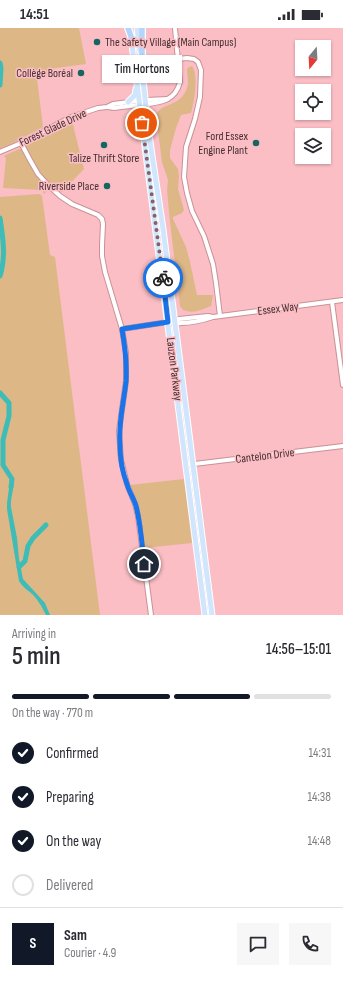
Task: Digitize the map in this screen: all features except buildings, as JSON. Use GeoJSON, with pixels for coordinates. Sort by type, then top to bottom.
{"type":"FeatureCollection","features":[{"type":"Feature","properties":{"kind":"highway"},"geometry":{"type":"LineString","coordinates":[[129,28],[132,39]]}},
{"type":"Feature","properties":{"kind":"highway"},"geometry":{"type":"LineString","coordinates":[[142,28],[142,65]]}},
{"type":"Feature","properties":{"kind":"main road","name":"Lauzon Parkway"},"geometry":{"type":"LineString","coordinates":[[137,28],[186,465],[205,615]]}},
{"type":"Feature","properties":{"kind":"main road","name":"Lauzon Parkway"},"geometry":{"type":"LineString","coordinates":[[132,39],[171,322],[193,465],[212,615]]}},
{"type":"Feature","properties":{"kind":"main road"},"geometry":{"type":"LineString","coordinates":[[128,102],[135,95],[137,82]]}},
{"type":"Feature","properties":{"kind":"street"},"geometry":{"type":"LineString","coordinates":[[140,103],[162,102],[174,95],[178,88],[180,82],[175,28]]}},
{"type":"Feature","properties":{"kind":"street"},"geometry":{"type":"LineString","coordinates":[[178,59],[194,59],[198,62],[201,70],[200,97],[186,147],[184,177],[192,211],[204,236],[213,264],[220,316]]}},
{"type":"Feature","properties":{"kind":"street","name":"Forest Glade Drive"},"geometry":{"type":"LineString","coordinates":[[107,107],[113,104],[128,102],[140,103]]}},
{"type":"Feature","properties":{"kind":"street","name":"Forest Glade Drive"},"geometry":{"type":"LineString","coordinates":[[0,152],[21,143],[71,117],[98,108],[114,108],[140,103]]}},
{"type":"Feature","properties":{"kind":"street"},"geometry":{"type":"LineString","coordinates":[[21,143],[38,174],[48,185],[72,204],[98,215],[102,219],[102,256],[105,272],[122,329],[125,348],[126,381],[119,431],[121,460],[126,484],[135,504],[138,516],[151,615]]}},
{"type":"Feature","properties":{"kind":"street","name":"Essex Way"},"geometry":{"type":"LineString","coordinates":[[122,329],[171,322],[179,324],[213,317],[343,300]]}},
{"type":"Feature","properties":{"kind":"street"},"geometry":{"type":"LineString","coordinates":[[332,302],[343,385]]}},
{"type":"Feature","properties":{"kind":"street","name":"Cantelon Drive"},"geometry":{"type":"LineString","coordinates":[[186,465],[343,446]]}},
{"type":"Feature","properties":{"kind":"shaded area"},"geometry":{"type":"Polygon","coordinates":[[[0,28],[79,28],[86,64],[49,69],[50,76],[37,78],[43,127],[0,149],[0,28]]]}},
{"type":"Feature","properties":{"kind":"shaded area"},"geometry":{"type":"Polygon","coordinates":[[[192,66],[196,82],[191,113],[181,115],[170,150],[170,158],[178,169],[178,189],[184,210],[182,213],[173,217],[173,219],[186,247],[197,295],[213,295],[211,306],[191,312],[183,310],[180,306],[170,222],[167,190],[168,180],[162,162],[156,115],[162,108],[180,99],[184,94],[188,86],[187,69],[192,66]]]}},
{"type":"Feature","properties":{"kind":"shaded area"},"geometry":{"type":"Polygon","coordinates":[[[72,121],[84,169],[62,192],[57,192],[40,171],[26,148],[26,145],[72,121]]]}},
{"type":"Feature","properties":{"kind":"shaded area"},"geometry":{"type":"Polygon","coordinates":[[[22,149],[49,189],[44,194],[42,190],[3,188],[6,158],[4,156],[22,149]]]}},
{"type":"Feature","properties":{"kind":"shaded area"},"geometry":{"type":"Polygon","coordinates":[[[39,194],[42,196],[50,255],[55,257],[100,615],[0,615],[0,197],[39,194]]]}},
{"type":"Feature","properties":{"kind":"shaded area"},"geometry":{"type":"Polygon","coordinates":[[[184,479],[192,543],[144,548],[130,485],[184,479]]]}},
{"type":"Feature","properties":{"kind":"water"},"geometry":{"type":"Polygon","coordinates":[[[10,481],[14,481],[11,507],[23,579],[45,603],[50,615],[46,615],[35,597],[19,581],[7,509],[10,481]]]}},
{"type":"Feature","properties":{"kind":"waterway"},"geometry":{"type":"LineString","coordinates":[[0,63],[0,85]]}},
{"type":"Feature","properties":{"kind":"waterway"},"geometry":{"type":"LineString","coordinates":[[0,218],[3,240],[3,262],[0,276]]}},
{"type":"Feature","properties":{"kind":"waterway"},"geometry":{"type":"LineString","coordinates":[[0,393],[9,403],[9,416],[3,440],[3,465],[12,479],[11,487]]}},
{"type":"Feature","properties":{"kind":"waterway"},"geometry":{"type":"LineString","coordinates":[[19,567],[25,561],[28,546],[33,538],[46,525]]}},
{"type":"Feature","properties":{"kind":"way so far"},"geometry":{"type":"LineString","coordinates":[[142,123],[163,278]]}},
{"type":"Feature","properties":{"kind":"place","name":"The Safety Village (Main Campus)"},"geometry":{"type":"Point","coordinates":[97,42]}},
{"type":"Feature","properties":{"kind":"place","name":"Collège Boréal"},"geometry":{"type":"Point","coordinates":[81,73]}},
{"type":"Feature","properties":{"kind":"place","name":"Tim Hortons"},"geometry":{"type":"Point","coordinates":[142,123]}},
{"type":"Feature","properties":{"kind":"place","name":"Ford Essex Engine Plant"},"geometry":{"type":"Point","coordinates":[256,143]}},
{"type":"Feature","properties":{"kind":"place","name":"Talize Thrift Store"},"geometry":{"type":"Point","coordinates":[104,145]}},
{"type":"Feature","properties":{"kind":"place","name":"Riverside Place"},"geometry":{"type":"Point","coordinates":[107,186]}},
{"type":"Feature","properties":{"kind":"route"},"geometry":{"type":"LineString","coordinates":[[144,564],[138,516],[135,504],[126,484],[119,444],[120,418],[126,381],[125,348],[122,329],[168,322],[163,278]]}}]}
